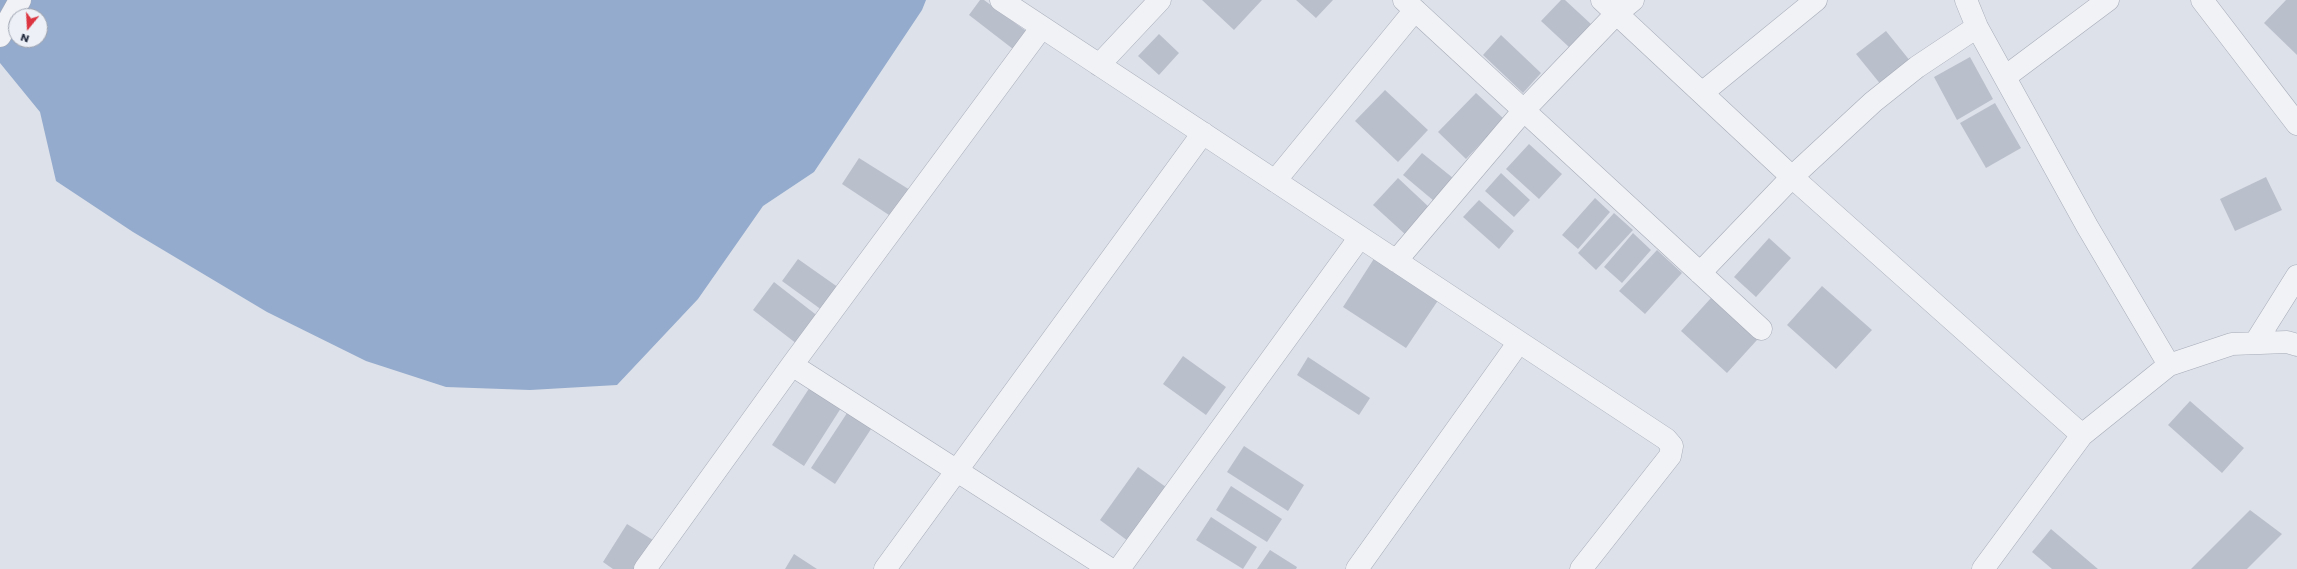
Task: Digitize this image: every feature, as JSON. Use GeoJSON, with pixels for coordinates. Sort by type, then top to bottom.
{"type":"FeatureCollection","features":[{"type":"Feature","properties":{"kind":"street"},"geometry":{"type":"LineString","coordinates":[[0,36],[20,0]]}},
{"type":"Feature","properties":{"kind":"street"},"geometry":{"type":"LineString","coordinates":[[1001,0],[1666,439],[1672,446],[1670,456],[1581,569]]}},
{"type":"Feature","properties":{"kind":"street"},"geometry":{"type":"LineString","coordinates":[[1099,65],[1160,0]]}},
{"type":"Feature","properties":{"kind":"street"},"geometry":{"type":"LineString","coordinates":[[1396,261],[1609,7],[1633,0]]}},
{"type":"Feature","properties":{"kind":"street"},"geometry":{"type":"LineString","coordinates":[[1702,93],[1816,0]]}},
{"type":"Feature","properties":{"kind":"street"},"geometry":{"type":"LineString","coordinates":[[1966,0],[1977,27],[2087,226],[2169,365]]}},
{"type":"Feature","properties":{"kind":"street"},"geometry":{"type":"LineString","coordinates":[[2005,77],[2108,0]]}},
{"type":"Feature","properties":{"kind":"street"},"geometry":{"type":"LineString","coordinates":[[2202,0],[2297,124]]}},
{"type":"Feature","properties":{"kind":"street"},"geometry":{"type":"LineString","coordinates":[[1275,181],[1410,5],[1761,329]]}},
{"type":"Feature","properties":{"kind":"street"},"geometry":{"type":"LineString","coordinates":[[1609,7],[1792,177],[2082,434]]}},
{"type":"Feature","properties":{"kind":"street"},"geometry":{"type":"LineString","coordinates":[[645,569],[792,365],[1042,27]]}},
{"type":"Feature","properties":{"kind":"street"},"geometry":{"type":"LineString","coordinates":[[1700,273],[1792,177],[1873,102],[1917,67],[1977,27]]}},
{"type":"Feature","properties":{"kind":"street"},"geometry":{"type":"LineString","coordinates":[[885,569],[1203,133]]}},
{"type":"Feature","properties":{"kind":"street"},"geometry":{"type":"LineString","coordinates":[[1119,569],[1360,237]]}},
{"type":"Feature","properties":{"kind":"street"},"geometry":{"type":"LineString","coordinates":[[2255,343],[2297,276]]}},
{"type":"Feature","properties":{"kind":"street"},"geometry":{"type":"LineString","coordinates":[[1357,569],[1520,342]]}},
{"type":"Feature","properties":{"kind":"street"},"geometry":{"type":"LineString","coordinates":[[1983,569],[2082,434],[2169,365],[2232,344],[2287,342],[2297,345]]}},
{"type":"Feature","properties":{"kind":"street"},"geometry":{"type":"LineString","coordinates":[[792,365],[1110,569]]}},
{"type":"Feature","properties":{"kind":"water"},"geometry":{"type":"Polygon","coordinates":[[[0,0],[926,0],[922,10],[814,172],[763,206],[698,299],[617,385],[530,390],[446,387],[366,361],[267,312],[133,232],[56,181],[40,112],[0,63],[0,0]]]}},
{"type":"Feature","properties":{"kind":"building"},"geometry":{"type":"Polygon","coordinates":[[[980,0],[984,0],[1026,31],[1013,49],[969,15],[980,0]]]}},
{"type":"Feature","properties":{"kind":"building"},"geometry":{"type":"Polygon","coordinates":[[[1202,0],[1262,0],[1234,30],[1202,0]]]}},
{"type":"Feature","properties":{"kind":"building"},"geometry":{"type":"Polygon","coordinates":[[[1296,0],[1333,0],[1316,18],[1296,0]]]}},
{"type":"Feature","properties":{"kind":"building"},"geometry":{"type":"Polygon","coordinates":[[[1561,0],[1565,0],[1591,24],[1569,47],[1541,21],[1561,0]]]}},
{"type":"Feature","properties":{"kind":"building"},"geometry":{"type":"Polygon","coordinates":[[[2286,0],[2297,0],[2297,55],[2264,23],[2286,0]]]}},
{"type":"Feature","properties":{"kind":"building"},"geometry":{"type":"Polygon","coordinates":[[[1886,31],[1911,62],[1882,86],[1856,54],[1886,31]]]}},
{"type":"Feature","properties":{"kind":"building"},"geometry":{"type":"Polygon","coordinates":[[[1159,34],[1179,53],[1159,75],[1138,56],[1159,34]]]}},
{"type":"Feature","properties":{"kind":"building"},"geometry":{"type":"Polygon","coordinates":[[[1501,35],[1541,73],[1523,93],[1483,55],[1501,35]]]}},
{"type":"Feature","properties":{"kind":"building"},"geometry":{"type":"Polygon","coordinates":[[[1970,57],[1993,99],[1957,120],[1934,77],[1970,57]]]}},
{"type":"Feature","properties":{"kind":"building"},"geometry":{"type":"Polygon","coordinates":[[[1385,90],[1428,130],[1398,162],[1355,121],[1385,90]]]}},
{"type":"Feature","properties":{"kind":"building"},"geometry":{"type":"Polygon","coordinates":[[[1476,93],[1504,119],[1466,159],[1438,132],[1476,93]]]}},
{"type":"Feature","properties":{"kind":"building"},"geometry":{"type":"Polygon","coordinates":[[[1995,103],[2021,148],[1986,168],[1960,123],[1995,103]]]}},
{"type":"Feature","properties":{"kind":"building"},"geometry":{"type":"Polygon","coordinates":[[[1529,144],[1562,174],[1539,199],[1506,169],[1529,144]]]}},
{"type":"Feature","properties":{"kind":"building"},"geometry":{"type":"Polygon","coordinates":[[[1422,153],[1453,178],[1434,201],[1403,175],[1422,153]]]}},
{"type":"Feature","properties":{"kind":"building"},"geometry":{"type":"Polygon","coordinates":[[[859,158],[910,190],[892,217],[842,184],[859,158]]]}},
{"type":"Feature","properties":{"kind":"building"},"geometry":{"type":"Polygon","coordinates":[[[1501,173],[1530,200],[1514,217],[1485,191],[1501,173]]]}},
{"type":"Feature","properties":{"kind":"building"},"geometry":{"type":"Polygon","coordinates":[[[2266,177],[2282,210],[2235,231],[2220,199],[2266,177]]]}},
{"type":"Feature","properties":{"kind":"building"},"geometry":{"type":"Polygon","coordinates":[[[1398,178],[1430,208],[1406,235],[1373,205],[1398,178]]]}},
{"type":"Feature","properties":{"kind":"building"},"geometry":{"type":"Polygon","coordinates":[[[1595,198],[1610,212],[1578,249],[1562,235],[1595,198]]]}},
{"type":"Feature","properties":{"kind":"building"},"geometry":{"type":"Polygon","coordinates":[[[1479,200],[1514,231],[1499,249],[1463,217],[1479,200]]]}},
{"type":"Feature","properties":{"kind":"building"},"geometry":{"type":"Polygon","coordinates":[[[1614,213],[1633,230],[1596,270],[1578,253],[1614,213]]]}},
{"type":"Feature","properties":{"kind":"building"},"geometry":{"type":"Polygon","coordinates":[[[1633,233],[1651,250],[1622,283],[1604,267],[1633,233]]]}},
{"type":"Feature","properties":{"kind":"building"},"geometry":{"type":"Polygon","coordinates":[[[1769,238],[1791,258],[1756,297],[1734,277],[1769,238]]]}},
{"type":"Feature","properties":{"kind":"building"},"geometry":{"type":"Polygon","coordinates":[[[1657,250],[1682,273],[1645,314],[1619,291],[1657,250]]]}},
{"type":"Feature","properties":{"kind":"building"},"geometry":{"type":"Polygon","coordinates":[[[1377,254],[1441,296],[1406,348],[1343,307],[1377,254]]]}},
{"type":"Feature","properties":{"kind":"building"},"geometry":{"type":"Polygon","coordinates":[[[798,259],[842,290],[826,313],[782,281],[798,259]]]}},
{"type":"Feature","properties":{"kind":"building"},"geometry":{"type":"Polygon","coordinates":[[[774,282],[819,317],[797,344],[753,310],[774,282]]]}},
{"type":"Feature","properties":{"kind":"building"},"geometry":{"type":"Polygon","coordinates":[[[1822,286],[1872,330],[1836,369],[1787,325],[1822,286]]]}},
{"type":"Feature","properties":{"kind":"building"},"geometry":{"type":"Polygon","coordinates":[[[1711,298],[1757,340],[1727,373],[1681,331],[1711,298]]]}},
{"type":"Feature","properties":{"kind":"building"},"geometry":{"type":"Polygon","coordinates":[[[1183,356],[1226,387],[1206,415],[1163,384],[1183,356]]]}},
{"type":"Feature","properties":{"kind":"building"},"geometry":{"type":"Polygon","coordinates":[[[1308,357],[1370,398],[1359,415],[1297,375],[1308,357]]]}},
{"type":"Feature","properties":{"kind":"building"},"geometry":{"type":"Polygon","coordinates":[[[810,387],[841,408],[804,466],[772,445],[810,387]]]}},
{"type":"Feature","properties":{"kind":"building"},"geometry":{"type":"Polygon","coordinates":[[[2190,401],[2244,448],[2222,473],[2168,425],[2190,401]]]}},
{"type":"Feature","properties":{"kind":"building"},"geometry":{"type":"Polygon","coordinates":[[[849,410],[873,426],[835,484],[811,468],[849,410]]]}},
{"type":"Feature","properties":{"kind":"building"},"geometry":{"type":"Polygon","coordinates":[[[1244,446],[1304,485],[1288,511],[1227,472],[1244,446]]]}},
{"type":"Feature","properties":{"kind":"building"},"geometry":{"type":"Polygon","coordinates":[[[1138,467],[1170,490],[1132,544],[1100,520],[1138,467]]]}},
{"type":"Feature","properties":{"kind":"building"},"geometry":{"type":"Polygon","coordinates":[[[1231,486],[1282,519],[1267,542],[1216,510],[1231,486]]]}},
{"type":"Feature","properties":{"kind":"building"},"geometry":{"type":"Polygon","coordinates":[[[2250,510],[2282,534],[2247,569],[2191,569],[2250,510]]]}},
{"type":"Feature","properties":{"kind":"building"},"geometry":{"type":"Polygon","coordinates":[[[1211,517],[1257,547],[1243,569],[1196,540],[1211,517]]]}},
{"type":"Feature","properties":{"kind":"building"},"geometry":{"type":"Polygon","coordinates":[[[627,524],[653,540],[634,569],[613,569],[603,562],[627,524]]]}},
{"type":"Feature","properties":{"kind":"building"},"geometry":{"type":"Polygon","coordinates":[[[2051,529],[2098,569],[2052,569],[2032,552],[2051,529]]]}},
{"type":"Feature","properties":{"kind":"building"},"geometry":{"type":"Polygon","coordinates":[[[1270,550],[1297,567],[1296,569],[1257,569],[1270,550]]]}},
{"type":"Feature","properties":{"kind":"building"},"geometry":{"type":"Polygon","coordinates":[[[794,554],[817,569],[785,569],[794,554]]]}}]}
